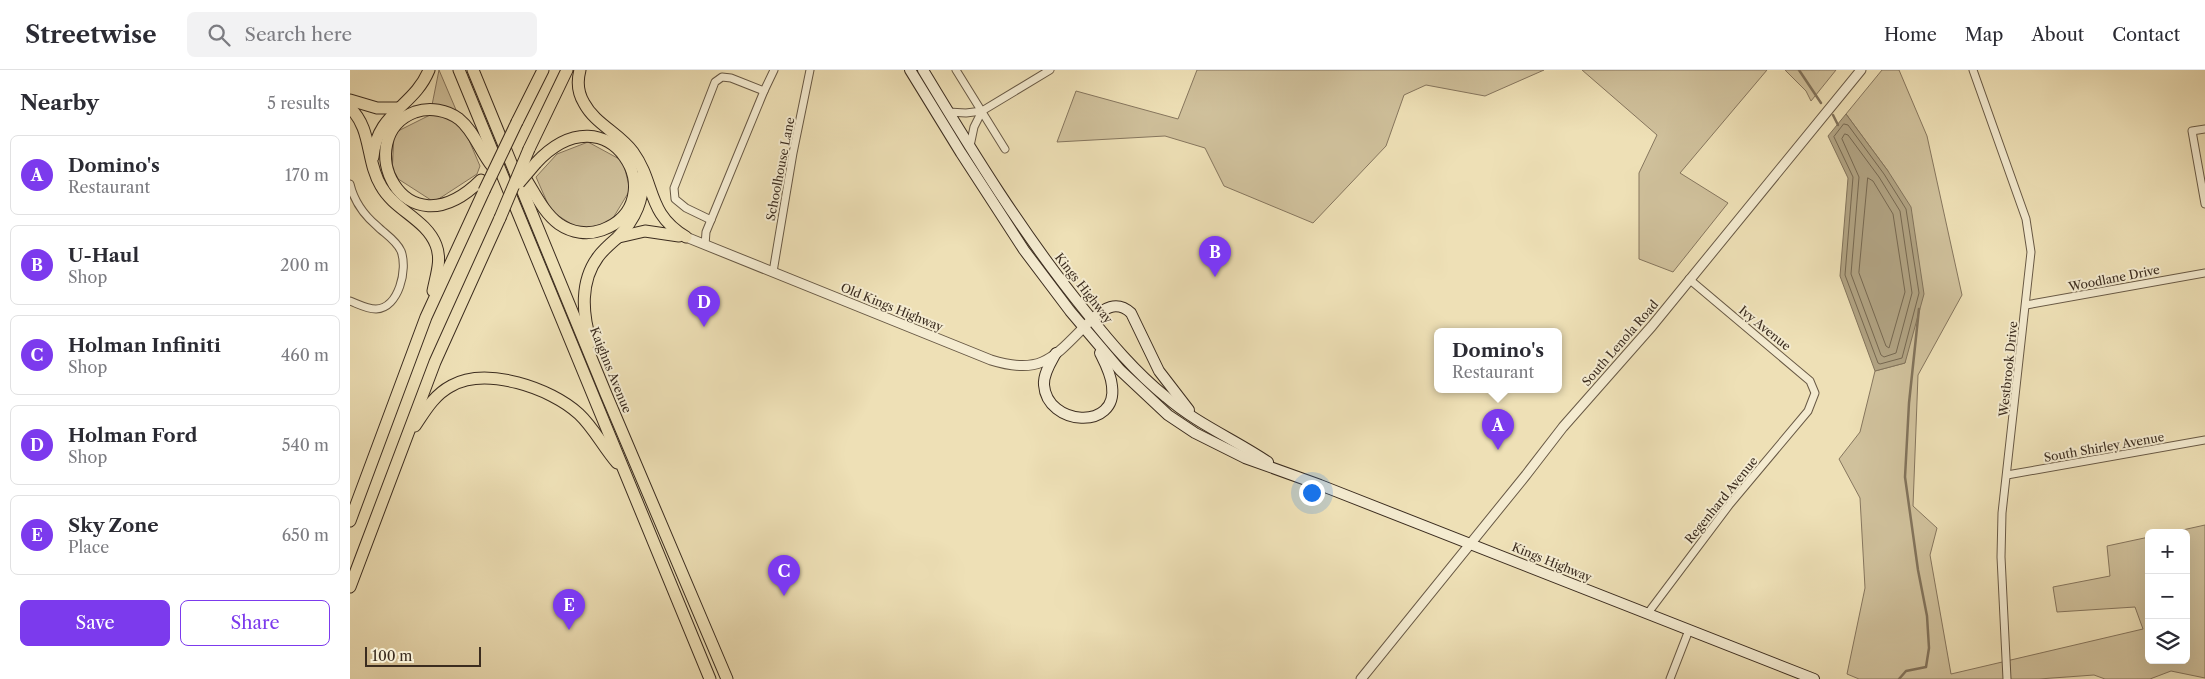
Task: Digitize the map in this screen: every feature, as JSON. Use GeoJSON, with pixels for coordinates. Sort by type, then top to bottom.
{"type":"FeatureCollection","features":[{"type":"Feature","properties":{"kind":"highway"},"geometry":{"type":"LineString","coordinates":[[373,166],[378,135],[386,121],[420,86],[429,70]]}},
{"type":"Feature","properties":{"kind":"highway"},"geometry":{"type":"LineString","coordinates":[[459,70],[710,679]]}},
{"type":"Feature","properties":{"kind":"highway","name":"Kaighns Avenue"},"geometry":{"type":"LineString","coordinates":[[473,70],[601,382],[727,679]]}},
{"type":"Feature","properties":{"kind":"highway"},"geometry":{"type":"LineString","coordinates":[[350,521],[426,316],[482,186],[499,158],[542,70]]}},
{"type":"Feature","properties":{"kind":"highway"},"geometry":{"type":"LineString","coordinates":[[350,587],[405,439],[453,319],[567,70]]}},
{"type":"Feature","properties":{"kind":"highway"},"geometry":{"type":"LineString","coordinates":[[580,70],[579,92],[587,109],[626,144],[638,160],[661,216],[672,228],[686,237]]}},
{"type":"Feature","properties":{"kind":"highway"},"geometry":{"type":"LineString","coordinates":[[350,100],[377,108],[400,108]]}},
{"type":"Feature","properties":{"kind":"highway"},"geometry":{"type":"LineString","coordinates":[[350,108],[358,116],[363,127],[373,166],[384,191],[427,230],[436,246],[438,266],[426,316]]}},
{"type":"Feature","properties":{"kind":"highway"},"geometry":{"type":"LineString","coordinates":[[482,186],[448,203],[429,206],[408,201],[393,189],[384,171],[382,157],[386,137],[398,122],[415,112],[433,109],[447,112],[464,124],[503,180]]}},
{"type":"Feature","properties":{"kind":"highway"},"geometry":{"type":"LineString","coordinates":[[511,160],[529,182],[553,219],[574,231],[596,232],[614,224],[624,215],[632,199],[634,179],[628,160],[614,145],[603,139],[589,136],[570,139],[550,149],[536,163],[514,187]]}},
{"type":"Feature","properties":{"kind":"highway"},"geometry":{"type":"LineString","coordinates":[[601,382],[586,322],[585,289],[595,261],[632,220],[639,206],[643,172]]}},
{"type":"Feature","properties":{"kind":"highway"},"geometry":{"type":"LineString","coordinates":[[617,237],[645,230],[686,237]]}},
{"type":"Feature","properties":{"kind":"highway"},"geometry":{"type":"LineString","coordinates":[[405,439],[433,400],[443,391],[467,379],[496,378],[532,388],[572,408],[589,424],[607,452],[622,468]]}},
{"type":"Feature","properties":{"kind":"main road","name":"Kings Highway"},"geometry":{"type":"LineString","coordinates":[[910,70],[1010,229],[1083,328]]}},
{"type":"Feature","properties":{"kind":"main road","name":"Kings Highway"},"geometry":{"type":"LineString","coordinates":[[923,70],[948,112],[1045,259],[1092,320],[1124,357],[1152,385],[1198,421],[1279,469]]}},
{"type":"Feature","properties":{"kind":"main road"},"geometry":{"type":"LineString","coordinates":[[1092,320],[1104,309],[1112,306],[1122,307],[1131,313],[1159,372],[1198,421]]}},
{"type":"Feature","properties":{"kind":"main road"},"geometry":{"type":"LineString","coordinates":[[1056,353],[1044,380],[1048,397],[1069,416],[1092,418],[1107,407],[1113,391],[1109,373],[1096,343],[1083,328]]}},
{"type":"Feature","properties":{"kind":"main road","name":"Kings Highway"},"geometry":{"type":"LineString","coordinates":[[1096,343],[1120,370],[1168,415],[1231,452],[1279,469],[1814,679]]}},
{"type":"Feature","properties":{"kind":"street"},"geometry":{"type":"LineString","coordinates":[[705,245],[706,232],[774,70]]}},
{"type":"Feature","properties":{"kind":"street","name":"Schoolhouse Lane"},"geometry":{"type":"LineString","coordinates":[[773,272],[793,153],[810,70]]}},
{"type":"Feature","properties":{"kind":"street"},"geometry":{"type":"LineString","coordinates":[[956,70],[1005,149]]}},
{"type":"Feature","properties":{"kind":"street"},"geometry":{"type":"LineString","coordinates":[[948,112],[966,113],[982,111],[1050,70]]}},
{"type":"Feature","properties":{"kind":"street","name":"South Lenola Road"},"geometry":{"type":"LineString","coordinates":[[1361,679],[1563,427],[1652,326],[1861,70]]}},
{"type":"Feature","properties":{"kind":"street","name":"Westbrook Drive"},"geometry":{"type":"LineString","coordinates":[[1973,70],[2026,219],[2031,252],[2002,513],[2001,557],[2007,679]]}},
{"type":"Feature","properties":{"kind":"street"},"geometry":{"type":"LineString","coordinates":[[711,220],[686,208],[675,199],[674,188],[715,82],[722,77],[731,78],[764,90]]}},
{"type":"Feature","properties":{"kind":"street"},"geometry":{"type":"LineString","coordinates":[[970,146],[974,127],[982,111]]}},
{"type":"Feature","properties":{"kind":"street"},"geometry":{"type":"LineString","coordinates":[[2205,128],[2192,131],[2205,204]]}},
{"type":"Feature","properties":{"kind":"street"},"geometry":{"type":"LineString","coordinates":[[350,184],[355,200],[361,209],[397,245],[401,252],[404,269],[397,292],[383,308],[369,308],[350,301]]}},
{"type":"Feature","properties":{"kind":"street","name":"Old Kings Highway"},"geometry":{"type":"LineString","coordinates":[[686,237],[1008,365],[1022,367],[1034,365],[1056,353],[1092,320]]}},
{"type":"Feature","properties":{"kind":"street","name":"Woodlane Drive"},"geometry":{"type":"LineString","coordinates":[[2026,305],[2205,273]]}},
{"type":"Feature","properties":{"kind":"street","name":"Ivy Avenue"},"geometry":{"type":"LineString","coordinates":[[1689,279],[1810,381],[1815,393],[1812,401]]}},
{"type":"Feature","properties":{"kind":"street","name":"Regenhard Avenue"},"geometry":{"type":"LineString","coordinates":[[1648,613],[1730,504],[1808,411],[1812,401]]}},
{"type":"Feature","properties":{"kind":"street","name":"South Shirley Avenue"},"geometry":{"type":"LineString","coordinates":[[2007,475],[2205,440]]}},
{"type":"Feature","properties":{"kind":"street"},"geometry":{"type":"LineString","coordinates":[[1670,679],[1689,630]]}},
{"type":"Feature","properties":{"kind":"shaded area"},"geometry":{"type":"Polygon","coordinates":[[[439,70],[480,166],[477,174],[434,202],[392,175],[394,133],[430,115],[439,70]]]}},
{"type":"Feature","properties":{"kind":"shaded area"},"geometry":{"type":"Polygon","coordinates":[[[1197,70],[1544,70],[1485,96],[1426,85],[1404,95],[1386,146],[1313,223],[1224,186],[1205,148],[1165,136],[1057,142],[1076,91],[1178,119],[1197,70]]]}},
{"type":"Feature","properties":{"kind":"shaded area"},"geometry":{"type":"Polygon","coordinates":[[[1582,70],[1767,70],[1680,173],[1728,203],[1673,272],[1639,259],[1639,173],[1657,135],[1582,70]]]}},
{"type":"Feature","properties":{"kind":"shaded area"},"geometry":{"type":"Polygon","coordinates":[[[1785,70],[1836,70],[1811,101],[1806,91],[1785,70]]]}},
{"type":"Feature","properties":{"kind":"shaded area"},"geometry":{"type":"Polygon","coordinates":[[[1882,70],[1899,70],[1927,136],[1962,295],[1918,375],[1913,506],[1937,528],[1930,555],[1951,674],[2143,629],[2135,607],[2057,612],[2053,587],[2110,576],[2107,546],[2145,538],[2145,664],[2190,664],[2190,529],[2187,529],[2205,525],[2205,678],[2171,671],[2150,679],[2105,679],[2094,675],[2039,679],[1859,679],[1847,674],[1865,588],[1860,498],[1839,459],[1860,432],[1875,371],[1905,363],[1888,171],[1846,114],[1882,70]]]}},
{"type":"Feature","properties":{"kind":"shaded area"},"geometry":{"type":"Polygon","coordinates":[[[588,142],[623,161],[630,190],[610,223],[579,229],[551,211],[536,177],[557,154],[588,142]]]}},
{"type":"Feature","properties":{"kind":"water"},"geometry":{"type":"Polygon","coordinates":[[[1846,114],[1888,171],[1911,207],[1924,294],[1905,363],[1875,371],[1840,276],[1848,178],[1828,136],[1846,114]]]}},
{"type":"Feature","properties":{"kind":"waterway"},"geometry":{"type":"LineString","coordinates":[[1799,70],[1821,103]]}},
{"type":"Feature","properties":{"kind":"waterway"},"geometry":{"type":"LineString","coordinates":[[1833,115],[1838,125]]}},
{"type":"Feature","properties":{"kind":"waterway"},"geometry":{"type":"LineString","coordinates":[[1899,679],[1906,671],[1926,667],[1929,648],[1927,616],[1918,570],[1905,477],[1909,403],[1919,309]]}},
{"type":"Feature","properties":{"kind":"place","name":"U-Haul"},"geometry":{"type":"Point","coordinates":[1215,277]}},
{"type":"Feature","properties":{"kind":"place","name":"Holman Ford"},"geometry":{"type":"Point","coordinates":[704,327]}},
{"type":"Feature","properties":{"kind":"place","name":"Domino's"},"geometry":{"type":"Point","coordinates":[1498,450]}},
{"type":"Feature","properties":{"kind":"place","name":"Holman Infiniti"},"geometry":{"type":"Point","coordinates":[784,596]}},
{"type":"Feature","properties":{"kind":"place","name":"Sky Zone"},"geometry":{"type":"Point","coordinates":[569,630]}}]}
